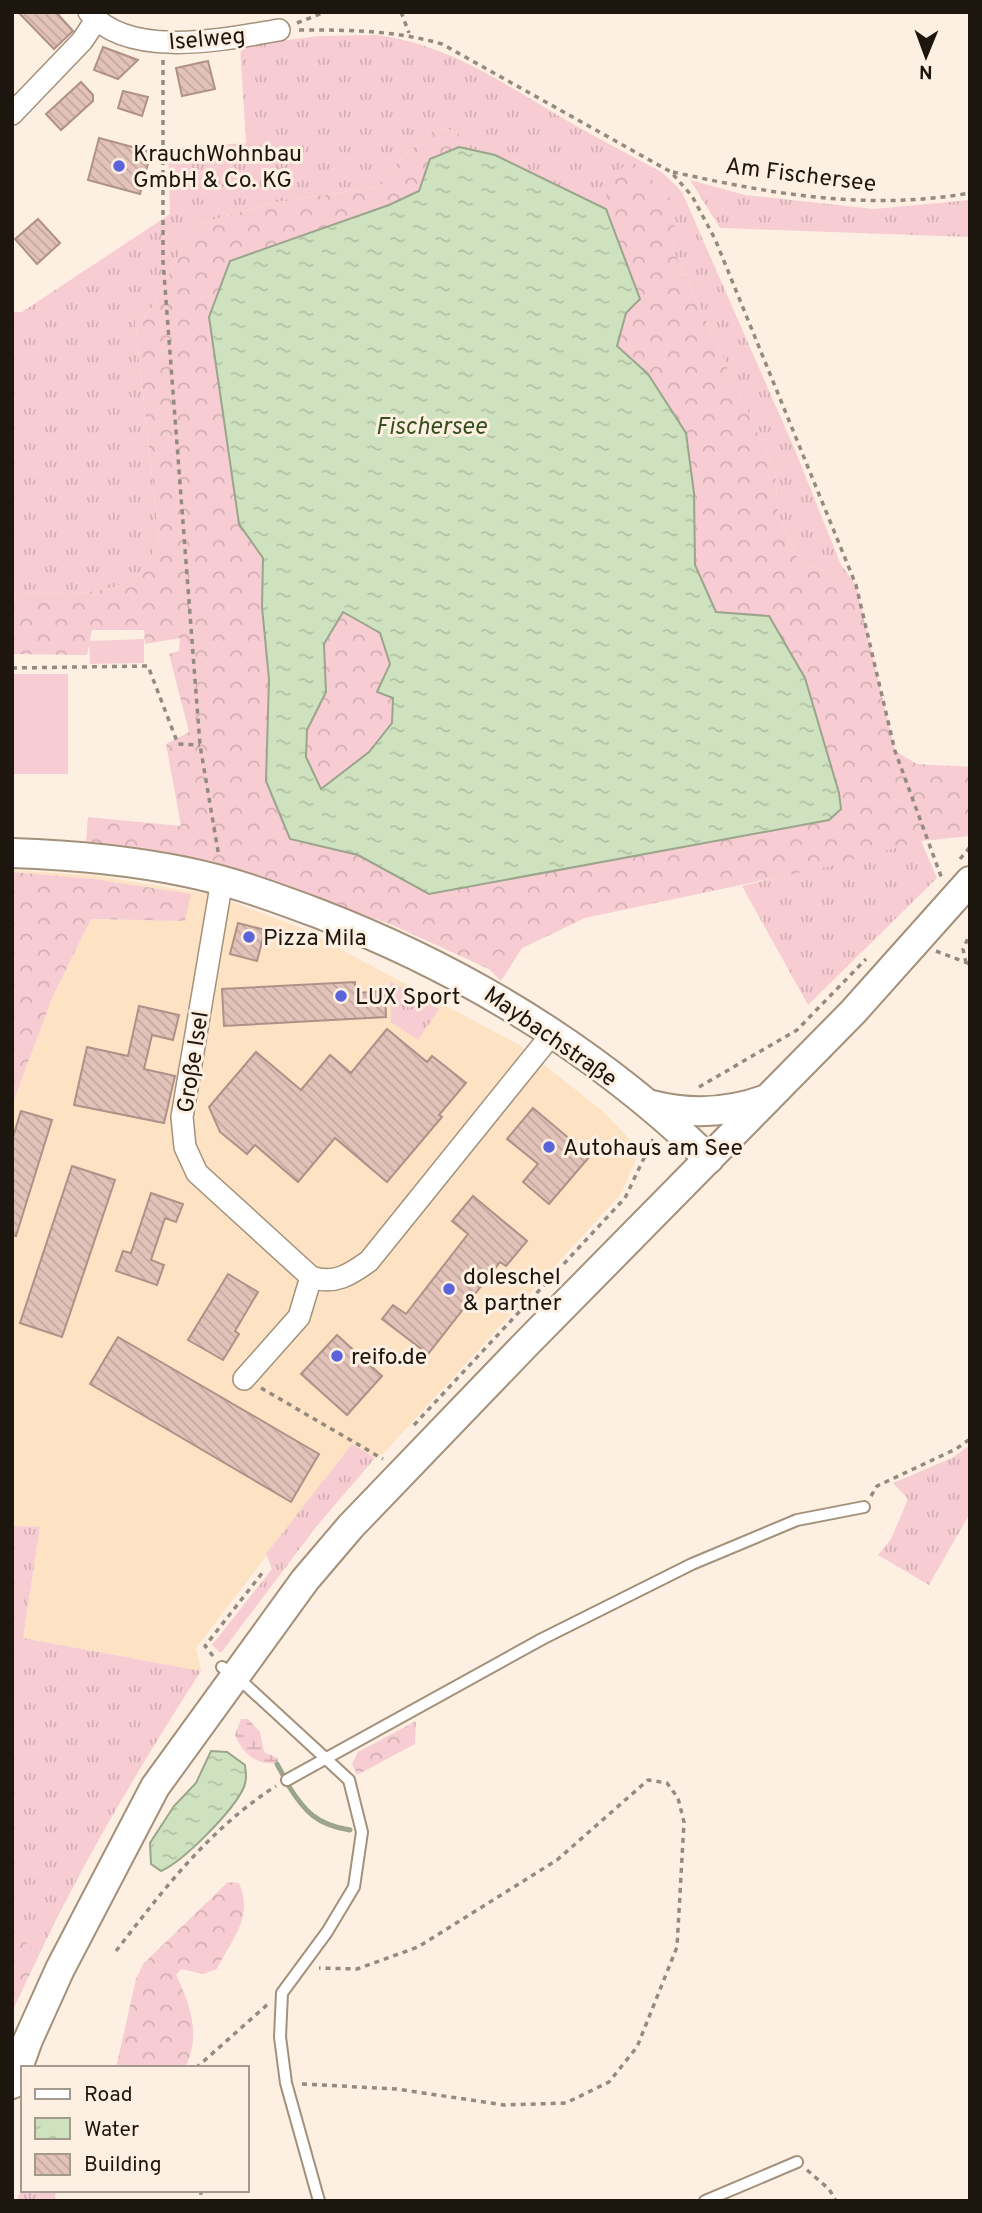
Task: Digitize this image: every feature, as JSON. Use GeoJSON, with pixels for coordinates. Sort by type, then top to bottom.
{"type":"FeatureCollection","features":[{"type":"Feature","properties":{"kind":"street","name":"Iselweg"},"geometry":{"type":"LineString","coordinates":[[12,114],[82,41],[92,16],[139,38],[163,43],[209,42],[279,30]]}},
{"type":"Feature","properties":{"kind":"street","name":"Maybachstraße"},"geometry":{"type":"LineString","coordinates":[[12,853],[121,862],[222,880],[376,936],[427,959],[515,1008],[649,1104],[709,1160]]}},
{"type":"Feature","properties":{"kind":"street"},"geometry":{"type":"LineString","coordinates":[[12,2084],[28,2040],[60,1969],[155,1787],[229,1671],[351,1525],[898,964],[955,875]]}},
{"type":"Feature","properties":{"kind":"street","name":"Große Isel"},"geometry":{"type":"LineString","coordinates":[[222,880],[182,1117],[185,1147],[197,1173],[311,1277]]}},
{"type":"Feature","properties":{"kind":"street"},"geometry":{"type":"LineString","coordinates":[[244,1379],[299,1317],[311,1277],[335,1280],[351,1274],[369,1261],[552,1034]]}},
{"type":"Feature","properties":{"kind":"street"},"geometry":{"type":"LineString","coordinates":[[649,1104],[675,1111],[708,1112],[731,1110],[770,1098]]}},
{"type":"Feature","properties":{"kind":"lane"},"geometry":{"type":"LineString","coordinates":[[287,1780],[542,1639],[692,1564],[797,1520],[864,1507]]}},
{"type":"Feature","properties":{"kind":"lane"},"geometry":{"type":"LineString","coordinates":[[229,1671],[349,1780],[362,1832],[354,1887],[327,1932],[282,1993],[279,2037],[286,2083],[318,2201]]}},
{"type":"Feature","properties":{"kind":"lane"},"geometry":{"type":"LineString","coordinates":[[705,2201],[797,2162]]}},
{"type":"Feature","properties":{"kind":"path"},"geometry":{"type":"LineString","coordinates":[[279,30],[325,12]]}},
{"type":"Feature","properties":{"kind":"path"},"geometry":{"type":"LineString","coordinates":[[401,12],[409,34]]}},
{"type":"Feature","properties":{"kind":"path"},"geometry":{"type":"LineString","coordinates":[[279,30],[375,30],[409,34],[470,58],[671,172],[692,196],[715,239],[856,585],[895,751],[955,875]]}},
{"type":"Feature","properties":{"kind":"path"},"geometry":{"type":"LineString","coordinates":[[163,43],[163,261],[200,745],[222,880]]}},
{"type":"Feature","properties":{"kind":"path","name":"Am Fischersee"},"geometry":{"type":"LineString","coordinates":[[671,172],[742,188],[855,203],[933,200],[970,193]]}},
{"type":"Feature","properties":{"kind":"path"},"geometry":{"type":"LineString","coordinates":[[12,668],[148,666],[178,744],[200,745]]}},
{"type":"Feature","properties":{"kind":"path"},"geometry":{"type":"LineString","coordinates":[[955,875],[970,847]]}},
{"type":"Feature","properties":{"kind":"path"},"geometry":{"type":"LineString","coordinates":[[968,964],[963,949],[970,934]]}},
{"type":"Feature","properties":{"kind":"path"},"geometry":{"type":"LineString","coordinates":[[692,1094],[797,1030],[875,951]]}},
{"type":"Feature","properties":{"kind":"path"},"geometry":{"type":"LineString","coordinates":[[954,958],[968,964]]}},
{"type":"Feature","properties":{"kind":"path"},"geometry":{"type":"LineString","coordinates":[[244,1379],[383,1459]]}},
{"type":"Feature","properties":{"kind":"path"},"geometry":{"type":"LineString","coordinates":[[864,1507],[877,1486],[957,1449],[970,1438]]}},
{"type":"Feature","properties":{"kind":"path"},"geometry":{"type":"LineString","coordinates":[[229,1671],[205,1646],[263,1572]]}},
{"type":"Feature","properties":{"kind":"path"},"geometry":{"type":"LineString","coordinates":[[116,1951],[183,1865],[250,1803],[287,1780]]}},
{"type":"Feature","properties":{"kind":"path"},"geometry":{"type":"LineString","coordinates":[[286,2083],[397,2089],[504,2105],[566,2103],[609,2082],[637,2047],[677,1947],[684,1822],[678,1798],[667,1783],[648,1780],[557,1860],[418,1947],[357,1969],[327,1968]]}},
{"type":"Feature","properties":{"kind":"path"},"geometry":{"type":"LineString","coordinates":[[198,2066],[251,2017]]}},
{"type":"Feature","properties":{"kind":"path"},"geometry":{"type":"LineString","coordinates":[[797,2162],[829,2189],[836,2201]]}},
{"type":"Feature","properties":{"kind":"shaded area"},"geometry":{"type":"Polygon","coordinates":[[[12,870],[98,876],[214,895],[301,928],[521,1046],[606,1114],[640,1151],[620,1195],[383,1454],[375,1458],[351,1445],[196,1648],[201,1671],[23,1638],[40,1527],[12,1526],[12,1105],[53,996],[91,919],[184,921],[190,894],[12,870]]]}},
{"type":"Feature","properties":{"kind":"green space"},"geometry":{"type":"Polygon","coordinates":[[[375,35],[425,46],[471,65],[663,173],[682,192],[795,450],[841,565],[856,585],[799,561],[778,515],[775,471],[673,249],[675,204],[606,182],[606,209],[495,155],[459,147],[459,131],[437,128],[406,154],[376,187],[273,203],[195,225],[151,309],[135,321],[159,540],[137,577],[119,585],[90,592],[12,594],[12,312],[22,312],[170,214],[168,148],[246,143],[240,46],[319,36],[375,35]]]}},
{"type":"Feature","properties":{"kind":"green space"},"geometry":{"type":"Polygon","coordinates":[[[437,128],[459,131],[459,147],[430,159],[420,191],[389,205],[239,524],[263,558],[262,607],[290,839],[358,855],[430,894],[769,617],[716,612],[695,565],[694,493],[648,374],[617,346],[626,313],[640,299],[606,209],[606,183],[617,170],[633,162],[676,204],[673,249],[775,471],[778,515],[799,561],[856,585],[895,751],[917,764],[970,767],[970,836],[921,841],[826,867],[585,918],[522,948],[501,981],[489,969],[390,924],[209,860],[86,841],[88,817],[181,826],[166,744],[189,732],[169,654],[179,651],[180,638],[145,644],[144,630],[92,630],[87,655],[12,654],[12,594],[90,592],[119,585],[137,577],[159,540],[135,321],[151,309],[195,225],[273,203],[376,187],[406,154],[437,128]]]}},
{"type":"Feature","properties":{"kind":"green space"},"geometry":{"type":"Polygon","coordinates":[[[690,180],[745,195],[874,209],[970,200],[970,237],[720,228],[690,180]]]}},
{"type":"Feature","properties":{"kind":"green space"},"geometry":{"type":"Polygon","coordinates":[[[343,612],[380,633],[391,664],[393,723],[369,752],[321,789],[306,757],[307,729],[326,692],[324,644],[343,612]]]}},
{"type":"Feature","properties":{"kind":"green space"},"geometry":{"type":"Polygon","coordinates":[[[144,639],[144,663],[90,664],[89,641],[144,639]]]}},
{"type":"Feature","properties":{"kind":"green space"},"geometry":{"type":"Polygon","coordinates":[[[12,674],[68,674],[68,774],[12,774],[12,674]]]}},
{"type":"Feature","properties":{"kind":"green space"},"geometry":{"type":"Polygon","coordinates":[[[921,841],[937,878],[808,1005],[742,886],[921,841]]]}},
{"type":"Feature","properties":{"kind":"green space"},"geometry":{"type":"Polygon","coordinates":[[[12,872],[94,879],[191,894],[185,921],[91,919],[53,996],[12,1105],[12,872]]]}},
{"type":"Feature","properties":{"kind":"green space"},"geometry":{"type":"Polygon","coordinates":[[[390,981],[439,1009],[418,1040],[391,1022],[390,981]]]}},
{"type":"Feature","properties":{"kind":"green space"},"geometry":{"type":"Polygon","coordinates":[[[352,1444],[375,1458],[316,1527],[221,1653],[212,1645],[272,1569],[266,1554],[352,1444]]]}},
{"type":"Feature","properties":{"kind":"green space"},"geometry":{"type":"Polygon","coordinates":[[[970,1445],[970,1513],[929,1585],[878,1555],[891,1539],[908,1499],[893,1483],[952,1458],[970,1445]]]}},
{"type":"Feature","properties":{"kind":"green space"},"geometry":{"type":"Polygon","coordinates":[[[12,1526],[40,1527],[23,1638],[201,1671],[116,1810],[39,1955],[12,1927],[12,1526]]]}},
{"type":"Feature","properties":{"kind":"green space"},"geometry":{"type":"Polygon","coordinates":[[[241,1719],[248,1719],[260,1732],[264,1752],[278,1758],[278,1763],[264,1763],[242,1748],[235,1735],[241,1719]]]}},
{"type":"Feature","properties":{"kind":"green space"},"geometry":{"type":"Polygon","coordinates":[[[416,1721],[415,1744],[357,1775],[352,1764],[358,1752],[416,1721]]]}},
{"type":"Feature","properties":{"kind":"green space"},"geometry":{"type":"Polygon","coordinates":[[[228,1882],[239,1883],[243,1895],[243,1917],[235,1938],[217,1969],[203,1974],[181,1969],[176,1975],[192,2021],[192,2044],[186,2066],[116,2066],[136,1979],[143,1964],[228,1882]]]}},
{"type":"Feature","properties":{"kind":"green space"},"geometry":{"type":"Polygon","coordinates":[[[12,1927],[39,1955],[12,2012],[12,1927]]]}},
{"type":"Feature","properties":{"kind":"green space"},"geometry":{"type":"Polygon","coordinates":[[[21,2190],[21,2192],[56,2192],[55,2199],[17,2201],[21,2190]]]}},
{"type":"Feature","properties":{"kind":"water","name":"Fischersee"},"geometry":{"type":"Polygon","coordinates":[[[459,147],[495,155],[606,209],[640,299],[626,313],[617,346],[648,374],[686,433],[694,493],[695,565],[716,612],[769,616],[805,678],[839,793],[841,809],[829,820],[429,894],[358,855],[290,839],[266,781],[269,679],[262,607],[263,558],[239,524],[209,317],[230,261],[389,205],[419,191],[430,159],[459,147]],[[343,612],[324,644],[326,692],[307,730],[306,757],[321,789],[369,752],[392,723],[393,698],[377,692],[390,664],[380,633],[343,612]]]}},
{"type":"Feature","properties":{"kind":"water"},"geometry":{"type":"Polygon","coordinates":[[[211,1751],[227,1752],[245,1765],[244,1787],[239,1797],[207,1834],[182,1857],[161,1871],[151,1864],[150,1843],[174,1806],[196,1783],[211,1751]]]}},
{"type":"Feature","properties":{"kind":"building"},"geometry":{"type":"Polygon","coordinates":[[[18,12],[56,12],[73,31],[54,49],[18,12]]]}},
{"type":"Feature","properties":{"kind":"building"},"geometry":{"type":"Polygon","coordinates":[[[103,47],[138,60],[118,79],[94,70],[103,47]]]}},
{"type":"Feature","properties":{"kind":"building"},"geometry":{"type":"Polygon","coordinates":[[[208,61],[215,89],[182,96],[176,68],[208,61]]]}},
{"type":"Feature","properties":{"kind":"building"},"geometry":{"type":"Polygon","coordinates":[[[81,82],[93,95],[93,101],[61,130],[46,114],[81,82]]]}},
{"type":"Feature","properties":{"kind":"building"},"geometry":{"type":"Polygon","coordinates":[[[123,91],[148,97],[142,116],[118,108],[123,91]]]}},
{"type":"Feature","properties":{"kind":"building","name":"KrauchWohnbau GmbH & Co. KG"},"geometry":{"type":"Polygon","coordinates":[[[99,138],[151,152],[140,194],[88,180],[99,138]]]}},
{"type":"Feature","properties":{"kind":"building"},"geometry":{"type":"Polygon","coordinates":[[[38,219],[60,243],[37,264],[15,239],[38,219]]]}},
{"type":"Feature","properties":{"kind":"building"},"geometry":{"type":"Polygon","coordinates":[[[238,923],[265,930],[257,961],[230,954],[238,923]]]}},
{"type":"Feature","properties":{"kind":"building"},"geometry":{"type":"Polygon","coordinates":[[[355,982],[355,993],[385,991],[386,1017],[224,1026],[222,989],[355,982]]]}},
{"type":"Feature","properties":{"kind":"building"},"geometry":{"type":"Polygon","coordinates":[[[139,1006],[179,1015],[173,1040],[152,1035],[144,1069],[175,1076],[164,1123],[74,1105],[87,1047],[128,1056],[139,1006]]]}},
{"type":"Feature","properties":{"kind":"building"},"geometry":{"type":"Polygon","coordinates":[[[387,1029],[427,1062],[432,1056],[466,1083],[439,1115],[442,1117],[387,1182],[335,1138],[298,1182],[255,1145],[247,1154],[220,1132],[209,1107],[256,1052],[301,1090],[330,1055],[351,1073],[387,1029]]]}},
{"type":"Feature","properties":{"kind":"building","name":"Autohaus am See"},"geometry":{"type":"Polygon","coordinates":[[[533,1108],[590,1156],[549,1204],[523,1182],[538,1164],[507,1139],[533,1108]]]}},
{"type":"Feature","properties":{"kind":"building"},"geometry":{"type":"Polygon","coordinates":[[[21,1111],[52,1120],[16,1236],[12,1235],[12,1140],[21,1111]]]}},
{"type":"Feature","properties":{"kind":"building"},"geometry":{"type":"Polygon","coordinates":[[[72,1166],[115,1180],[62,1337],[20,1323],[72,1166]]]}},
{"type":"Feature","properties":{"kind":"building"},"geometry":{"type":"Polygon","coordinates":[[[151,1193],[183,1204],[176,1222],[165,1218],[151,1260],[164,1265],[157,1285],[116,1271],[123,1251],[131,1253],[151,1193]]]}},
{"type":"Feature","properties":{"kind":"building"},"geometry":{"type":"Polygon","coordinates":[[[473,1196],[527,1241],[506,1266],[500,1262],[428,1354],[382,1319],[393,1305],[406,1314],[468,1234],[452,1221],[473,1196]]]}},
{"type":"Feature","properties":{"kind":"building"},"geometry":{"type":"Polygon","coordinates":[[[228,1274],[258,1292],[235,1331],[239,1334],[223,1360],[188,1340],[228,1274]]]}},
{"type":"Feature","properties":{"kind":"building"},"geometry":{"type":"Polygon","coordinates":[[[337,1335],[382,1376],[347,1415],[301,1374],[337,1335]]]}},
{"type":"Feature","properties":{"kind":"building"},"geometry":{"type":"Polygon","coordinates":[[[118,1337],[319,1454],[291,1502],[90,1384],[118,1337]]]}},
{"type":"Feature","properties":{"kind":"waterway"},"geometry":{"type":"LineString","coordinates":[[277,1764],[283,1775]]}},
{"type":"Feature","properties":{"kind":"waterway"},"geometry":{"type":"LineString","coordinates":[[288,1785],[313,1816],[329,1825],[350,1830]]}},
{"type":"Feature","properties":{"kind":"place","name":"KrauchWohnbau GmbH & Co. KG"},"geometry":{"type":"Point","coordinates":[119,166]}},
{"type":"Feature","properties":{"kind":"place","name":"Pizza Mila"},"geometry":{"type":"Point","coordinates":[249,937]}},
{"type":"Feature","properties":{"kind":"place","name":"LUX Sport"},"geometry":{"type":"Point","coordinates":[341,996]}},
{"type":"Feature","properties":{"kind":"place","name":"Autohaus am See"},"geometry":{"type":"Point","coordinates":[549,1147]}},
{"type":"Feature","properties":{"kind":"place","name":"doleschel & partner"},"geometry":{"type":"Point","coordinates":[449,1289]}},
{"type":"Feature","properties":{"kind":"place","name":"reifo.de"},"geometry":{"type":"Point","coordinates":[337,1356]}}]}
